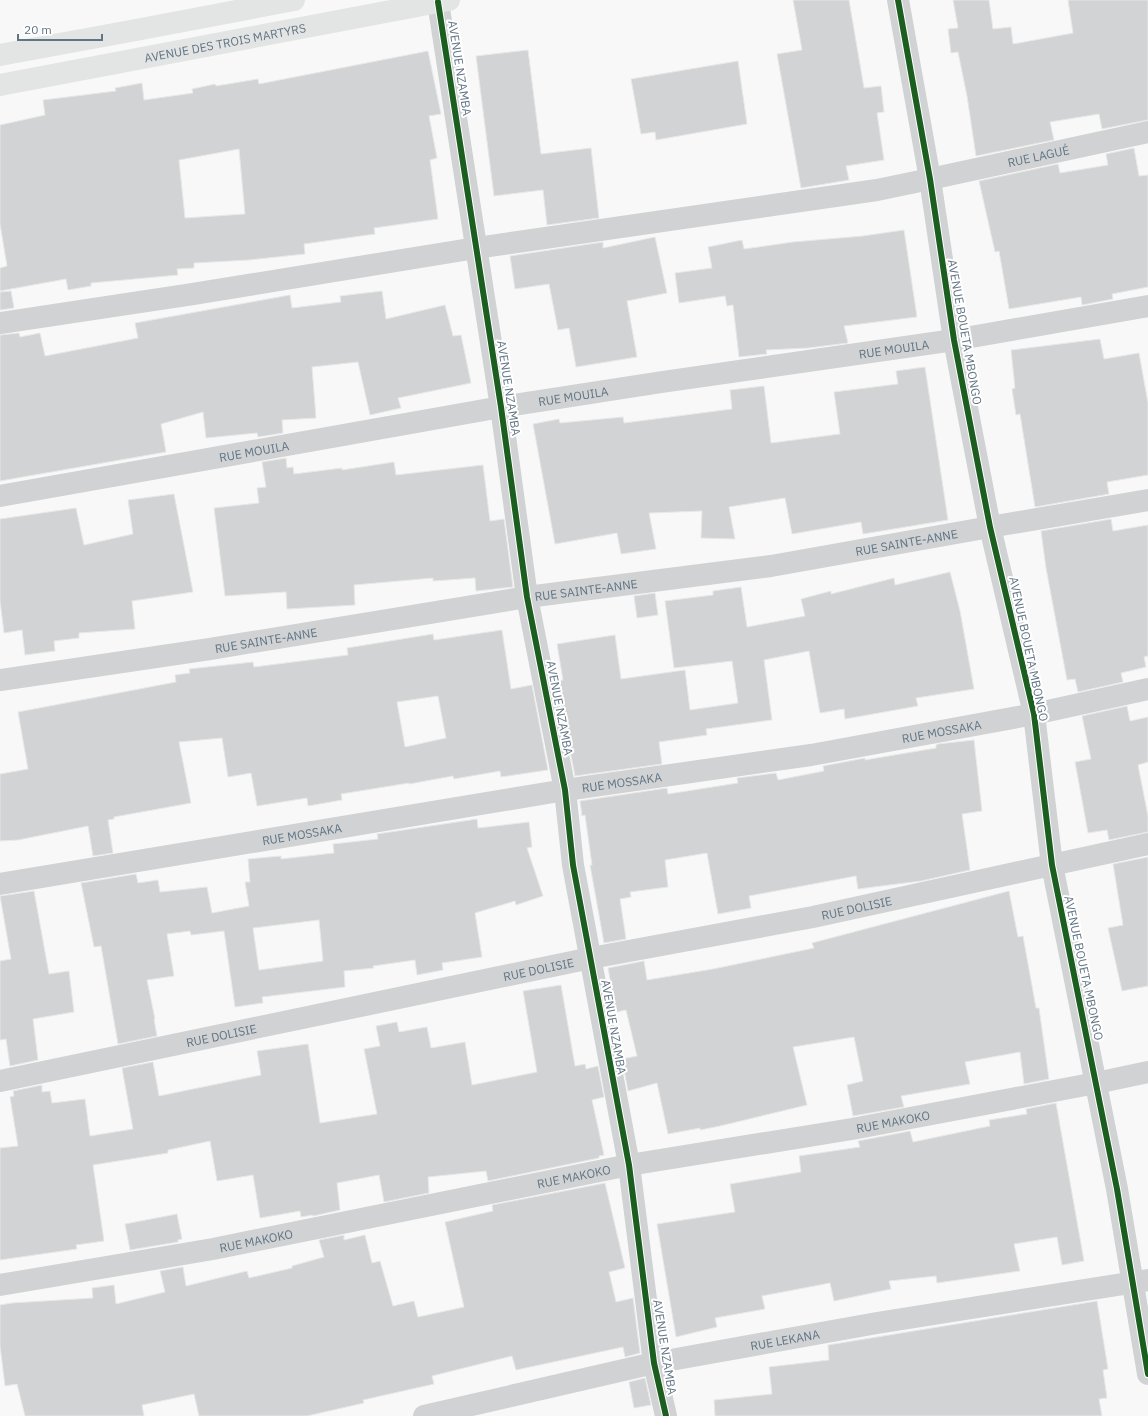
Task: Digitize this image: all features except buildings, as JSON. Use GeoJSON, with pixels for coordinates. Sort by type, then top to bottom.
{"type":"FeatureCollection","features":[{"type":"Feature","properties":{"kind":"main road"},"geometry":{"type":"LineString","coordinates":[[0,55],[294,0]]}},
{"type":"Feature","properties":{"kind":"main road","name":"AVENUE DES TROIS MARTYRS"},"geometry":{"type":"LineString","coordinates":[[0,85],[444,1]]}},
{"type":"Feature","properties":{"kind":"street","name":"AVENUE BOUETA MBONGO"},"geometry":{"type":"LineString","coordinates":[[898,0],[930,180],[954,340],[990,527],[1034,714],[1052,865],[1117,1190],[1140,1282],[1148,1374]]}},
{"type":"Feature","properties":{"kind":"street","name":"AVENUE NZAMBA"},"geometry":{"type":"LineString","coordinates":[[444,1],[476,248],[501,407],[527,597],[565,790],[572,865],[629,1165],[654,1363],[666,1416]]}},
{"type":"Feature","properties":{"kind":"street","name":"RUE LAGUÉ"},"geometry":{"type":"LineString","coordinates":[[0,323],[193,294],[476,248],[877,190],[930,180],[1148,132]]}},
{"type":"Feature","properties":{"kind":"street","name":"RUE MOUILA"},"geometry":{"type":"LineString","coordinates":[[0,496],[501,407],[954,340],[1148,306]]}},
{"type":"Feature","properties":{"kind":"street","name":"RUE SAINTE-ANNE"},"geometry":{"type":"LineString","coordinates":[[0,680],[527,597],[771,566],[1148,500]]}},
{"type":"Feature","properties":{"kind":"street","name":"RUE MOSSAKA"},"geometry":{"type":"LineString","coordinates":[[0,884],[565,790],[811,755],[1034,714],[1148,689]]}},
{"type":"Feature","properties":{"kind":"street","name":"RUE DOLISIE"},"geometry":{"type":"LineString","coordinates":[[0,1081],[590,958],[813,917],[1148,844]]}},
{"type":"Feature","properties":{"kind":"street","name":"RUE MAKOKO"},"geometry":{"type":"LineString","coordinates":[[0,1285],[212,1250],[629,1165],[852,1129],[1148,1072]]}},
{"type":"Feature","properties":{"kind":"street","name":"RUE LEKANA"},"geometry":{"type":"LineString","coordinates":[[424,1416],[654,1363],[876,1323],[1140,1282]]}},
{"type":"Feature","properties":{"kind":"cycle path"},"geometry":{"type":"LineString","coordinates":[[898,0],[930,179],[954,340],[990,527],[1034,714],[1052,865],[1117,1189],[1148,1374]]}},
{"type":"Feature","properties":{"kind":"cycle path"},"geometry":{"type":"LineString","coordinates":[[438,2],[501,407],[527,597],[565,790],[573,865],[629,1165],[654,1363],[666,1416]]}}]}
